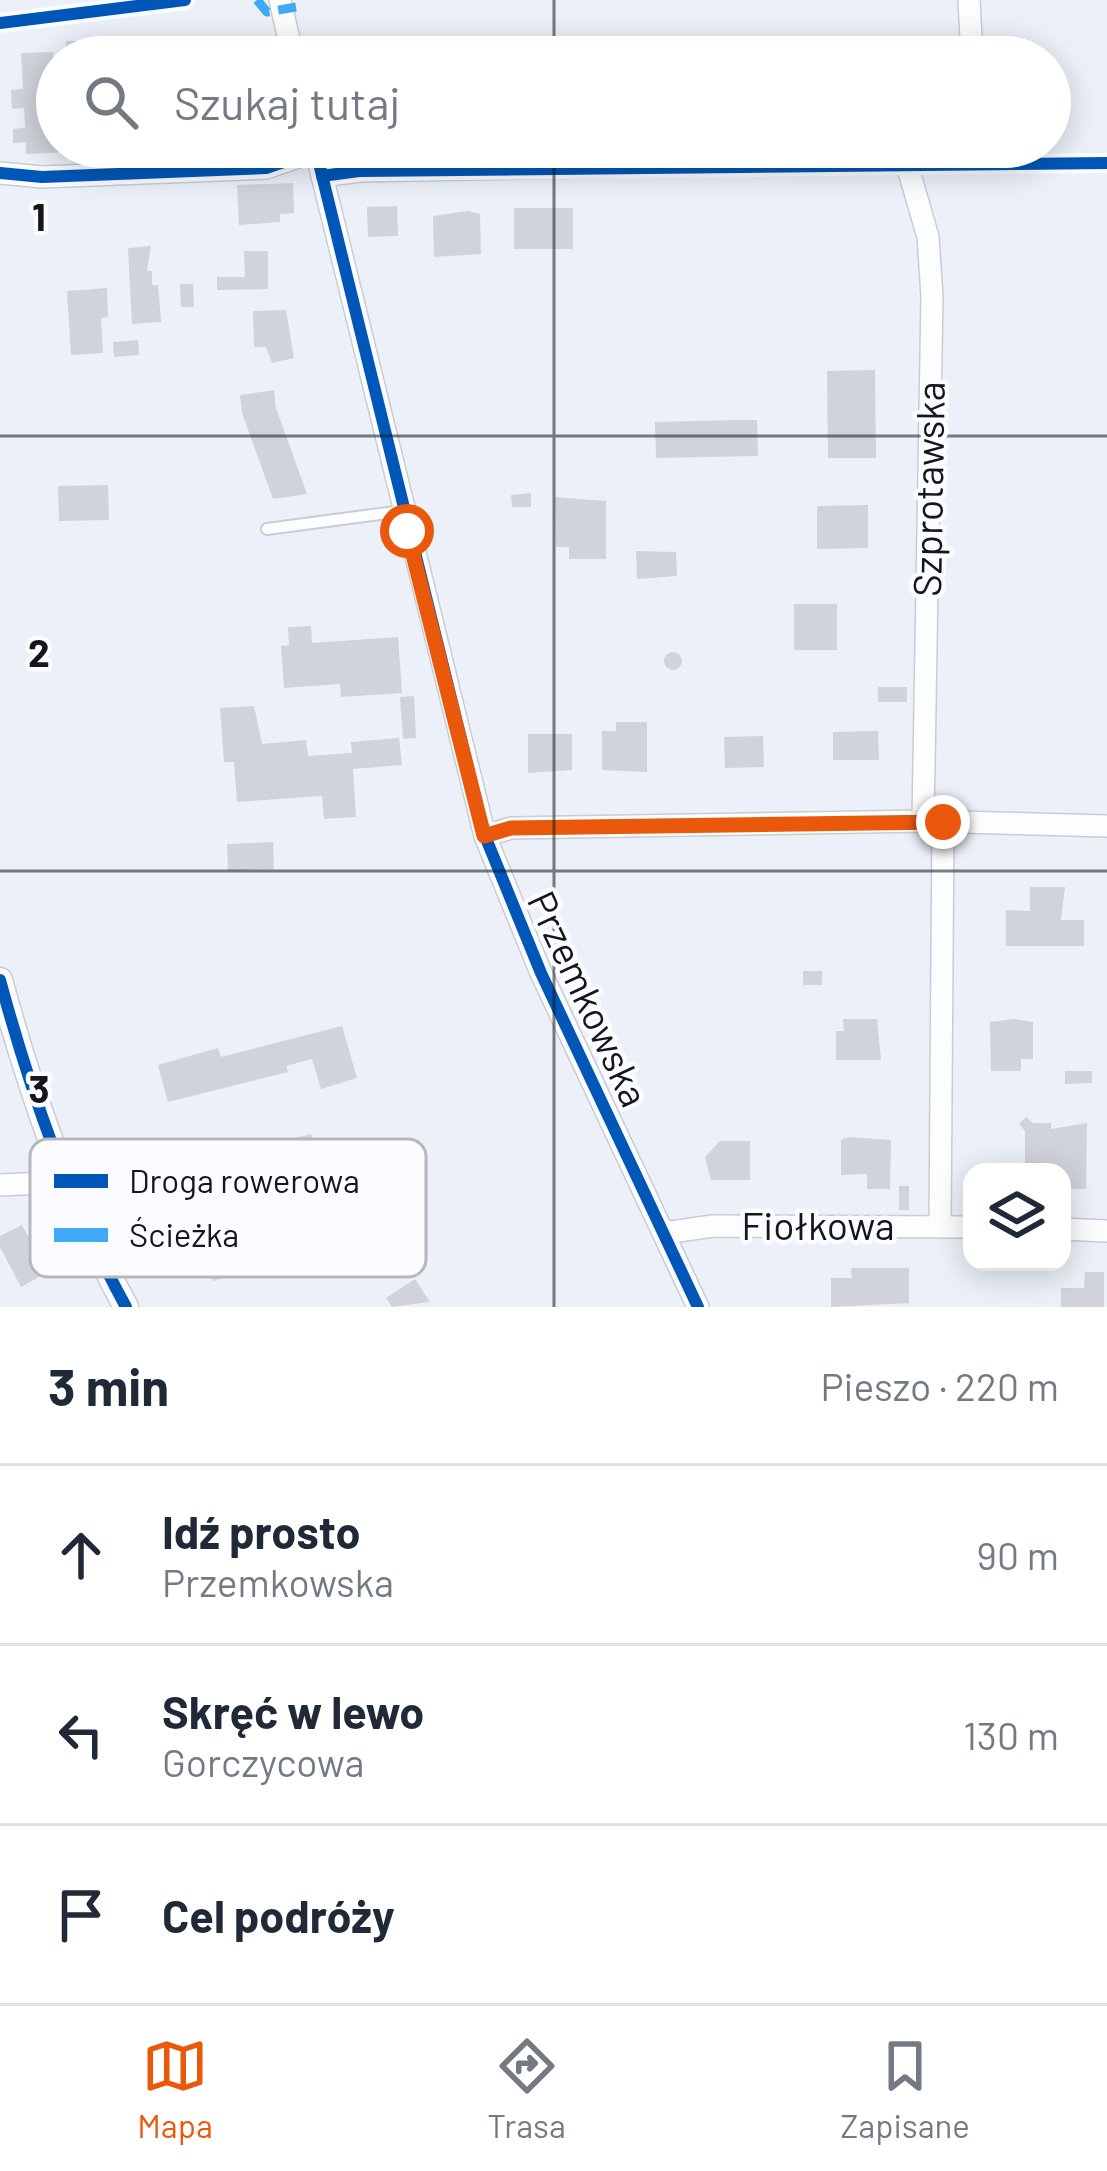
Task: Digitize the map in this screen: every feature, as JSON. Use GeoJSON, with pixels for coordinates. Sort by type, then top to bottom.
{"type":"FeatureCollection","features":[{"type":"Feature","properties":{"kind":"street"},"geometry":{"type":"LineString","coordinates":[[280,0],[288,36]]}},
{"type":"Feature","properties":{"kind":"street"},"geometry":{"type":"LineString","coordinates":[[969,0],[971,36]]}},
{"type":"Feature","properties":{"kind":"street"},"geometry":{"type":"LineString","coordinates":[[0,173],[42,177],[266,168]]}},
{"type":"Feature","properties":{"kind":"street","name":"Przemkowska"},"geometry":{"type":"LineString","coordinates":[[320,168],[484,836],[541,973],[698,1307]]}},
{"type":"Feature","properties":{"kind":"street"},"geometry":{"type":"LineString","coordinates":[[322,176],[523,168]]}},
{"type":"Feature","properties":{"kind":"street","name":"Szprotawska"},"geometry":{"type":"LineString","coordinates":[[908,168],[928,238],[932,296],[940,1226]]}},
{"type":"Feature","properties":{"kind":"street"},"geometry":{"type":"LineString","coordinates":[[484,836],[511,828],[933,821],[1107,826]]}},
{"type":"Feature","properties":{"kind":"street"},"geometry":{"type":"LineString","coordinates":[[0,980],[50,1139]]}},
{"type":"Feature","properties":{"kind":"street"},"geometry":{"type":"LineString","coordinates":[[0,1185],[30,1184]]}},
{"type":"Feature","properties":{"kind":"street","name":"Fiołkowa"},"geometry":{"type":"LineString","coordinates":[[664,1233],[713,1226],[963,1227]]}},
{"type":"Feature","properties":{"kind":"street"},"geometry":{"type":"LineString","coordinates":[[1071,1229],[1107,1231]]}},
{"type":"Feature","properties":{"kind":"street"},"geometry":{"type":"LineString","coordinates":[[112,1277],[126,1307]]}},
{"type":"Feature","properties":{"kind":"lane"},"geometry":{"type":"LineString","coordinates":[[267,529],[402,511]]}},
{"type":"Feature","properties":{"kind":"building"},"geometry":{"type":"Polygon","coordinates":[[[21,53],[36,53],[36,154],[26,154],[26,142],[13,143],[13,129],[25,128],[24,108],[12,109],[11,90],[23,89],[21,53]]]}},
{"type":"Feature","properties":{"kind":"building"},"geometry":{"type":"Polygon","coordinates":[[[293,183],[294,213],[280,214],[280,222],[239,225],[237,185],[293,183]]]}},
{"type":"Feature","properties":{"kind":"building"},"geometry":{"type":"Polygon","coordinates":[[[397,206],[398,236],[368,237],[367,207],[397,206]]]}},
{"type":"Feature","properties":{"kind":"building"},"geometry":{"type":"Polygon","coordinates":[[[514,208],[573,208],[573,249],[514,249],[514,208]]]}},
{"type":"Feature","properties":{"kind":"building"},"geometry":{"type":"Polygon","coordinates":[[[480,214],[481,254],[434,257],[433,216],[480,214]]]}},
{"type":"Feature","properties":{"kind":"building"},"geometry":{"type":"Polygon","coordinates":[[[151,246],[147,271],[152,271],[152,285],[158,285],[161,322],[132,324],[128,248],[151,246]]]}},
{"type":"Feature","properties":{"kind":"building"},"geometry":{"type":"Polygon","coordinates":[[[244,251],[268,251],[268,289],[217,290],[217,277],[245,277],[244,251]]]}},
{"type":"Feature","properties":{"kind":"building"},"geometry":{"type":"Polygon","coordinates":[[[180,284],[193,284],[194,307],[181,307],[180,284]]]}},
{"type":"Feature","properties":{"kind":"building"},"geometry":{"type":"Polygon","coordinates":[[[107,288],[108,317],[101,318],[103,353],[71,355],[67,291],[107,288]]]}},
{"type":"Feature","properties":{"kind":"building"},"geometry":{"type":"Polygon","coordinates":[[[286,310],[294,358],[272,363],[266,347],[254,347],[253,311],[286,310]]]}},
{"type":"Feature","properties":{"kind":"building"},"geometry":{"type":"Polygon","coordinates":[[[138,340],[139,355],[114,357],[113,342],[138,340]]]}},
{"type":"Feature","properties":{"kind":"building"},"geometry":{"type":"Polygon","coordinates":[[[875,370],[876,458],[828,458],[827,371],[875,370]]]}},
{"type":"Feature","properties":{"kind":"building"},"geometry":{"type":"Polygon","coordinates":[[[274,390],[307,494],[273,499],[242,413],[240,395],[274,390]]]}},
{"type":"Feature","properties":{"kind":"building"},"geometry":{"type":"Polygon","coordinates":[[[757,420],[758,456],[656,458],[655,422],[757,420]]]}},
{"type":"Feature","properties":{"kind":"building"},"geometry":{"type":"Polygon","coordinates":[[[108,485],[109,520],[59,521],[58,486],[108,485]]]}},
{"type":"Feature","properties":{"kind":"building"},"geometry":{"type":"Polygon","coordinates":[[[531,493],[531,507],[512,507],[511,495],[531,493]]]}},
{"type":"Feature","properties":{"kind":"building"},"geometry":{"type":"Polygon","coordinates":[[[555,497],[606,501],[606,559],[569,559],[569,547],[556,547],[555,497]]]}},
{"type":"Feature","properties":{"kind":"building"},"geometry":{"type":"Polygon","coordinates":[[[868,505],[868,548],[817,549],[817,506],[868,505]]]}},
{"type":"Feature","properties":{"kind":"building"},"geometry":{"type":"Polygon","coordinates":[[[636,551],[676,552],[677,576],[637,579],[636,551]]]}},
{"type":"Feature","properties":{"kind":"building"},"geometry":{"type":"Polygon","coordinates":[[[794,604],[837,604],[837,650],[794,650],[794,604]]]}},
{"type":"Feature","properties":{"kind":"building"},"geometry":{"type":"Polygon","coordinates":[[[311,626],[312,643],[398,637],[402,693],[341,697],[340,684],[284,688],[281,646],[289,645],[288,627],[311,626]]]}},
{"type":"Feature","properties":{"kind":"building"},"geometry":{"type":"Polygon","coordinates":[[[673,652],[682,661],[673,670],[664,661],[673,652]]]}},
{"type":"Feature","properties":{"kind":"building"},"geometry":{"type":"Polygon","coordinates":[[[878,687],[907,687],[907,702],[878,702],[878,687]]]}},
{"type":"Feature","properties":{"kind":"building"},"geometry":{"type":"Polygon","coordinates":[[[414,696],[416,738],[403,739],[400,697],[414,696]]]}},
{"type":"Feature","properties":{"kind":"building"},"geometry":{"type":"Polygon","coordinates":[[[254,706],[262,744],[306,740],[308,756],[352,753],[351,742],[399,738],[402,765],[353,769],[356,817],[324,819],[322,796],[237,802],[234,762],[224,762],[220,708],[254,706]]]}},
{"type":"Feature","properties":{"kind":"building"},"geometry":{"type":"Polygon","coordinates":[[[616,722],[647,722],[647,772],[602,770],[602,731],[616,731],[616,722]]]}},
{"type":"Feature","properties":{"kind":"building"},"geometry":{"type":"Polygon","coordinates":[[[878,731],[879,760],[833,760],[833,732],[878,731]]]}},
{"type":"Feature","properties":{"kind":"building"},"geometry":{"type":"Polygon","coordinates":[[[528,734],[572,734],[572,770],[528,773],[528,734]]]}},
{"type":"Feature","properties":{"kind":"building"},"geometry":{"type":"Polygon","coordinates":[[[763,736],[764,767],[725,768],[724,737],[763,736]]]}},
{"type":"Feature","properties":{"kind":"building"},"geometry":{"type":"Polygon","coordinates":[[[273,842],[274,869],[228,871],[227,844],[273,842]]]}},
{"type":"Feature","properties":{"kind":"building"},"geometry":{"type":"Polygon","coordinates":[[[1030,887],[1065,887],[1061,920],[1084,920],[1084,946],[1006,946],[1006,910],[1030,911],[1030,887]]]}},
{"type":"Feature","properties":{"kind":"building"},"geometry":{"type":"Polygon","coordinates":[[[803,971],[822,971],[822,985],[803,985],[803,971]]]}},
{"type":"Feature","properties":{"kind":"building"},"geometry":{"type":"Polygon","coordinates":[[[843,1019],[877,1019],[881,1060],[836,1060],[836,1031],[844,1031],[843,1019]]]}},
{"type":"Feature","properties":{"kind":"building"},"geometry":{"type":"Polygon","coordinates":[[[990,1022],[1033,1022],[1033,1059],[1021,1059],[1021,1071],[991,1071],[990,1022]]]}},
{"type":"Feature","properties":{"kind":"building"},"geometry":{"type":"Polygon","coordinates":[[[342,1026],[357,1078],[321,1089],[312,1059],[286,1066],[288,1072],[168,1102],[158,1065],[218,1048],[221,1057],[342,1026]]]}},
{"type":"Feature","properties":{"kind":"building"},"geometry":{"type":"Polygon","coordinates":[[[1065,1071],[1092,1071],[1092,1083],[1065,1084],[1065,1071]]]}},
{"type":"Feature","properties":{"kind":"building"},"geometry":{"type":"Polygon","coordinates":[[[1026,1117],[1033,1123],[1051,1123],[1051,1129],[1087,1123],[1086,1189],[1071,1189],[1071,1163],[1025,1163],[1025,1131],[1019,1124],[1026,1117]]]}},
{"type":"Feature","properties":{"kind":"building"},"geometry":{"type":"Polygon","coordinates":[[[841,1140],[891,1140],[890,1189],[867,1189],[867,1174],[841,1175],[841,1140]]]}},
{"type":"Feature","properties":{"kind":"building"},"geometry":{"type":"Polygon","coordinates":[[[720,1141],[750,1141],[750,1180],[711,1180],[705,1157],[720,1141]]]}},
{"type":"Feature","properties":{"kind":"building"},"geometry":{"type":"Polygon","coordinates":[[[899,1186],[909,1186],[909,1210],[899,1210],[899,1186]]]}},
{"type":"Feature","properties":{"kind":"building"},"geometry":{"type":"Polygon","coordinates":[[[22,1225],[30,1239],[30,1277],[39,1277],[21,1287],[0,1247],[0,1236],[22,1225]]]}},
{"type":"Feature","properties":{"kind":"building"},"geometry":{"type":"Polygon","coordinates":[[[851,1268],[909,1268],[909,1303],[831,1307],[831,1278],[852,1278],[851,1268]]]}},
{"type":"Feature","properties":{"kind":"building"},"geometry":{"type":"Polygon","coordinates":[[[1085,1272],[1104,1272],[1104,1307],[1061,1307],[1061,1288],[1084,1288],[1085,1272]]]}},
{"type":"Feature","properties":{"kind":"building"},"geometry":{"type":"Polygon","coordinates":[[[415,1279],[430,1302],[392,1307],[386,1298],[415,1279]]]}},
{"type":"Feature","properties":{"kind":"marked path"},"geometry":{"type":"LineString","coordinates":[[257,0],[267,12],[296,7]]}},
{"type":"Feature","properties":{"kind":"cycle path"},"geometry":{"type":"LineString","coordinates":[[0,23],[185,0]]}},
{"type":"Feature","properties":{"kind":"cycle path"},"geometry":{"type":"LineString","coordinates":[[1071,163],[1107,163]]}},
{"type":"Feature","properties":{"kind":"cycle path"},"geometry":{"type":"LineString","coordinates":[[0,173],[42,177],[266,168]]}},
{"type":"Feature","properties":{"kind":"cycle path"},"geometry":{"type":"LineString","coordinates":[[320,168],[485,836],[541,973],[698,1307]]}},
{"type":"Feature","properties":{"kind":"cycle path"},"geometry":{"type":"LineString","coordinates":[[322,176],[359,171],[640,168]]}},
{"type":"Feature","properties":{"kind":"cycle path"},"geometry":{"type":"LineString","coordinates":[[0,980],[50,1139]]}},
{"type":"Feature","properties":{"kind":"cycle path"},"geometry":{"type":"LineString","coordinates":[[111,1277],[126,1307]]}},
{"type":"Feature","properties":{"kind":"route"},"geometry":{"type":"LineString","coordinates":[[407,531],[484,836],[511,828],[943,822]]}}]}
